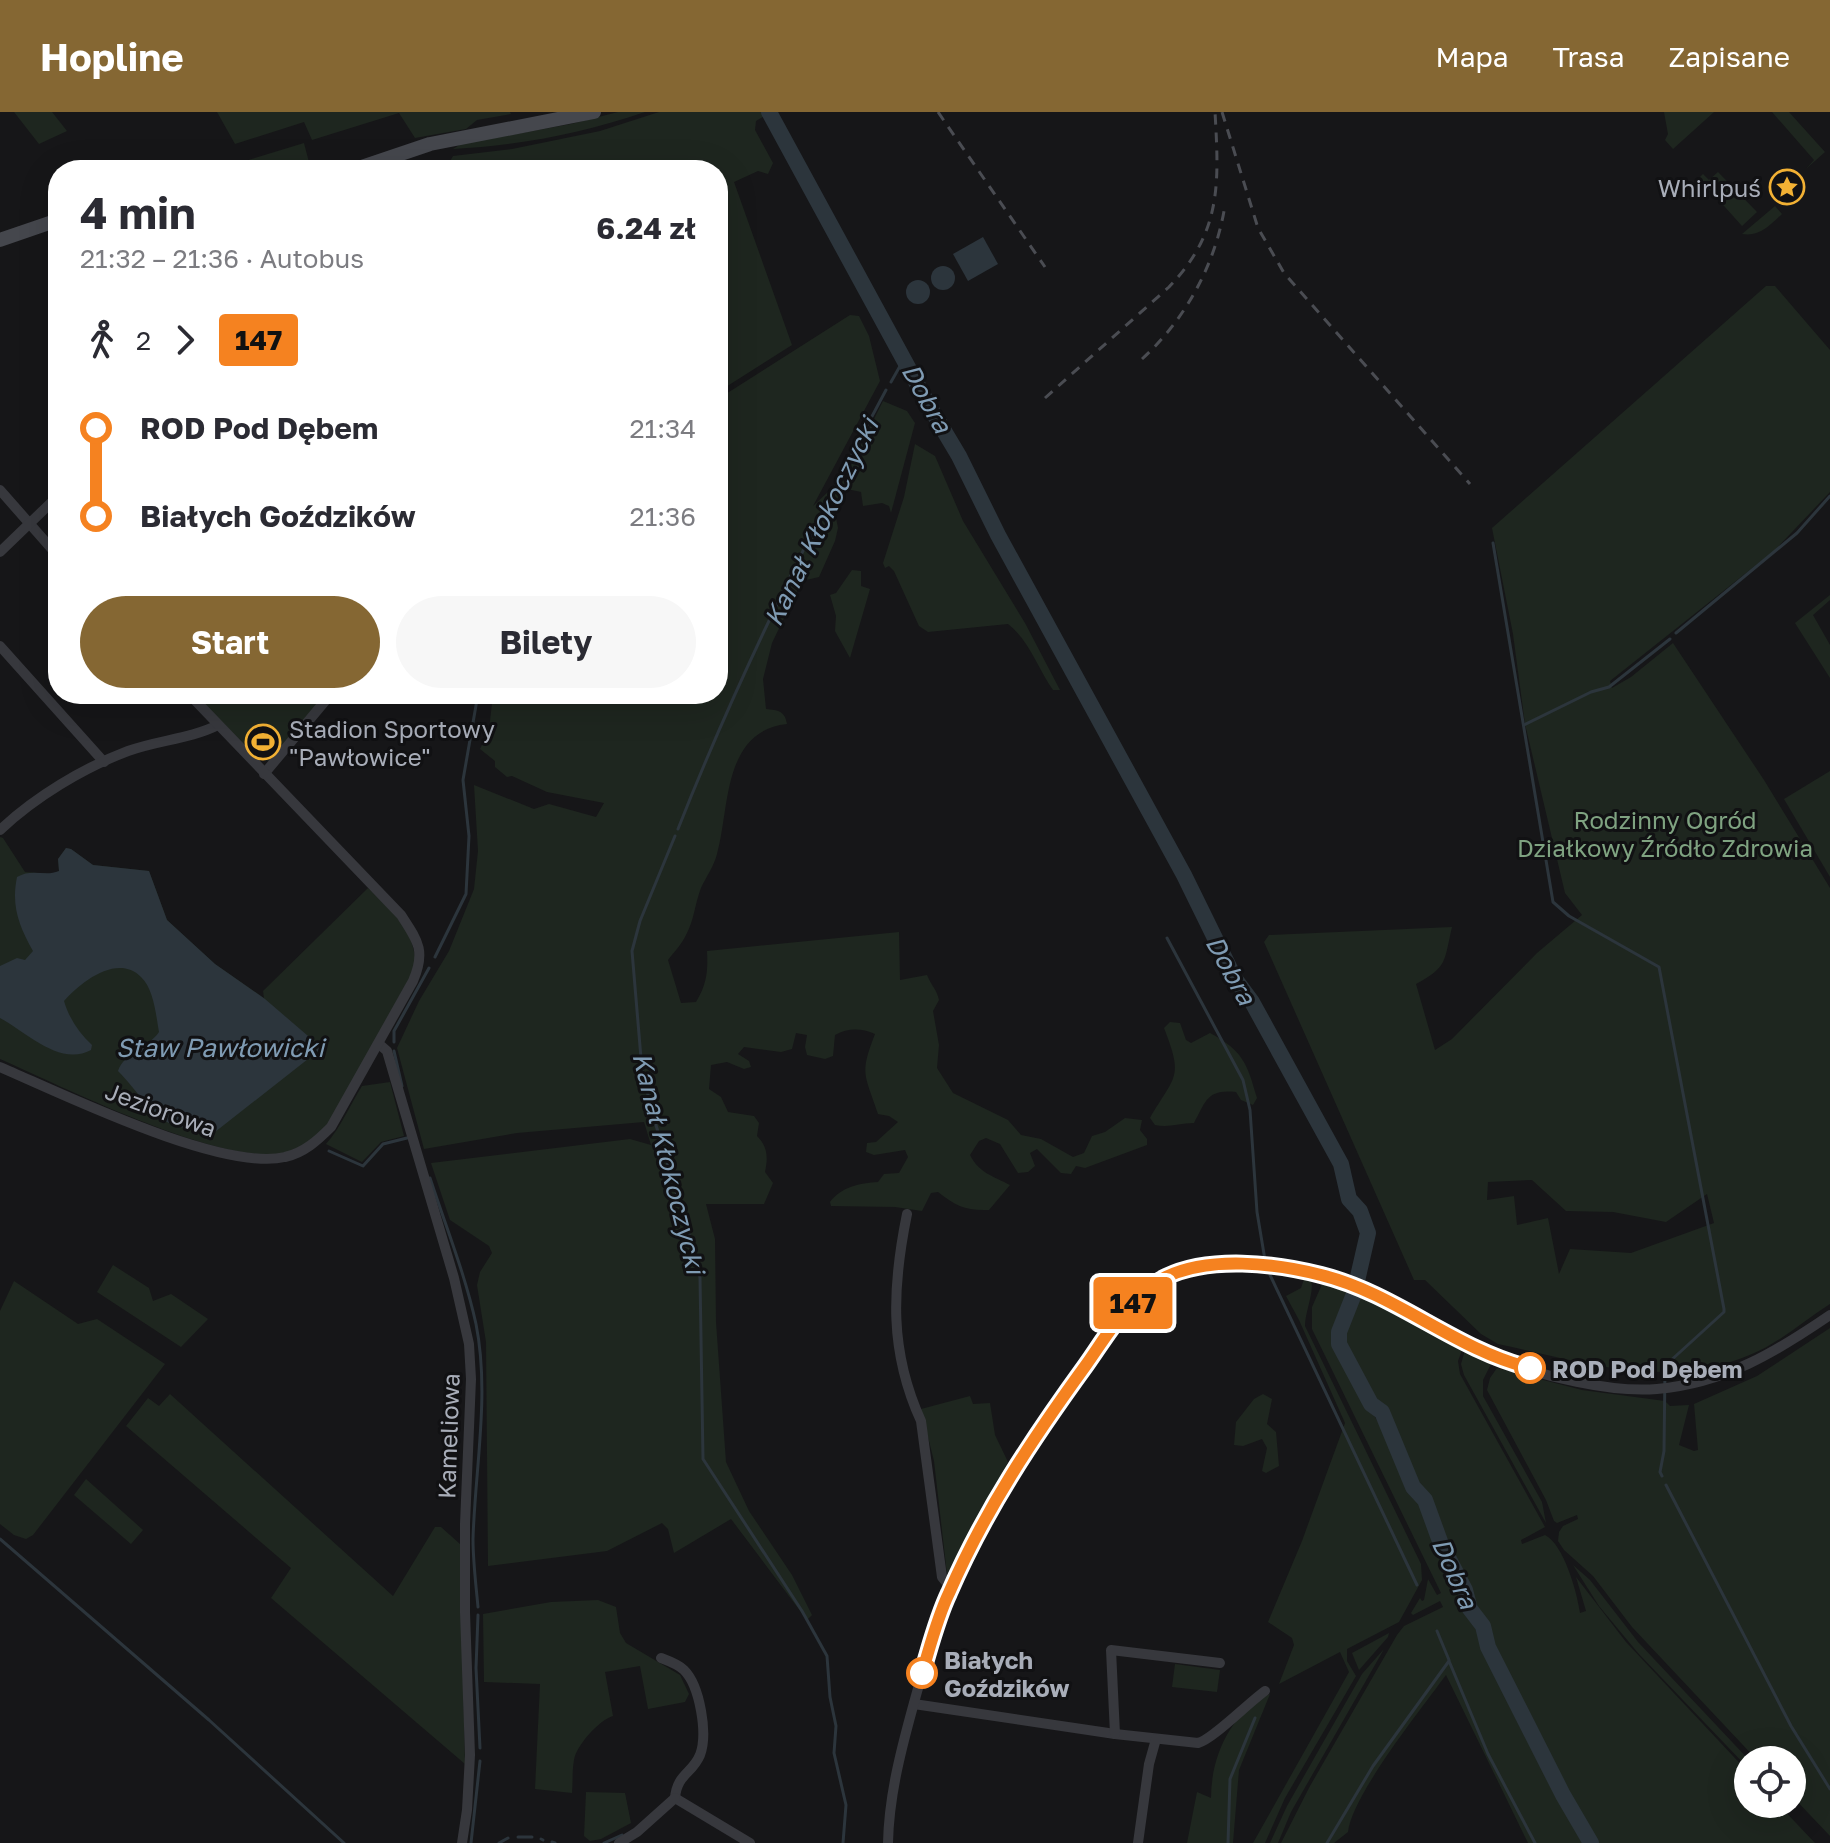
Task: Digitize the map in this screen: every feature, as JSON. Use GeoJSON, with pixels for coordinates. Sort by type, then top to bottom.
{"type":"FeatureCollection","features":[{"type":"Feature","properties":{"kind":"street"},"geometry":{"type":"LineString","coordinates":[[383,160],[430,144],[594,112]]}},
{"type":"Feature","properties":{"kind":"street"},"geometry":{"type":"LineString","coordinates":[[0,240],[48,223]]}},
{"type":"Feature","properties":{"kind":"street"},"geometry":{"type":"LineString","coordinates":[[0,490],[48,545]]}},
{"type":"Feature","properties":{"kind":"street"},"geometry":{"type":"LineString","coordinates":[[0,552],[48,505]]}},
{"type":"Feature","properties":{"kind":"street"},"geometry":{"type":"LineString","coordinates":[[0,646],[48,700]]}},
{"type":"Feature","properties":{"kind":"street"},"geometry":{"type":"LineString","coordinates":[[52,704],[104,762]]}},
{"type":"Feature","properties":{"kind":"street"},"geometry":{"type":"LineString","coordinates":[[198,704],[264,774],[323,704]]}},
{"type":"Feature","properties":{"kind":"street"},"geometry":{"type":"LineString","coordinates":[[0,830],[17,813],[104,762],[156,742],[201,734],[218,725]]}},
{"type":"Feature","properties":{"kind":"street","name":"Jeziorowa"},"geometry":{"type":"LineString","coordinates":[[0,1067],[192,1145],[237,1155],[275,1159],[288,1157],[312,1145],[331,1127],[379,1044],[421,960],[421,950],[387,900],[264,774]]}},
{"type":"Feature","properties":{"kind":"street","name":"Kameliowa"},"geometry":{"type":"LineString","coordinates":[[379,1044],[387,1051],[454,1278],[469,1344],[471,1379],[465,1612],[470,1755],[462,1843]]}},
{"type":"Feature","properties":{"kind":"street"},"geometry":{"type":"LineString","coordinates":[[907,1214],[896,1272],[898,1352],[911,1399],[921,1421],[942,1577],[951,1588]]}},
{"type":"Feature","properties":{"kind":"street"},"geometry":{"type":"LineString","coordinates":[[888,1843],[892,1791],[914,1704],[951,1588],[978,1529],[1015,1465],[1118,1320],[1150,1286],[1182,1270],[1204,1264],[1285,1269],[1339,1280],[1366,1289],[1497,1359],[1611,1388],[1674,1387],[1727,1373],[1759,1361],[1830,1315]]}},
{"type":"Feature","properties":{"kind":"street"},"geometry":{"type":"LineString","coordinates":[[1115,1734],[1111,1650],[1220,1663]]}},
{"type":"Feature","properties":{"kind":"street"},"geometry":{"type":"LineString","coordinates":[[619,1843],[637,1832],[675,1798],[677,1784],[701,1753],[702,1724],[691,1679],[682,1668],[661,1658]]}},
{"type":"Feature","properties":{"kind":"street"},"geometry":{"type":"LineString","coordinates":[[914,1704],[1115,1734],[1203,1742],[1265,1691]]}},
{"type":"Feature","properties":{"kind":"street"},"geometry":{"type":"LineString","coordinates":[[1138,1843],[1149,1764],[1156,1739]]}},
{"type":"Feature","properties":{"kind":"street"},"geometry":{"type":"LineString","coordinates":[[675,1798],[750,1843]]}},
{"type":"Feature","properties":{"kind":"green space"},"geometry":{"type":"Polygon","coordinates":[[[14,112],[52,112],[67,131],[39,144],[14,112]]]}},
{"type":"Feature","properties":{"kind":"green space"},"geometry":{"type":"Polygon","coordinates":[[[217,112],[510,112],[511,114],[477,120],[466,129],[415,138],[399,113],[312,140],[304,122],[235,144],[217,112]]]}},
{"type":"Feature","properties":{"kind":"green space"},"geometry":{"type":"Polygon","coordinates":[[[618,112],[645,112],[550,137],[453,149],[461,144],[618,112]]]}},
{"type":"Feature","properties":{"kind":"green space"},"geometry":{"type":"Polygon","coordinates":[[[659,112],[764,112],[766,115],[756,121],[755,130],[773,163],[768,174],[758,171],[734,182],[792,345],[728,386],[728,160],[451,160],[453,156],[512,149],[600,131],[659,112]]]}},
{"type":"Feature","properties":{"kind":"green space"},"geometry":{"type":"Polygon","coordinates":[[[1664,112],[1714,112],[1673,149],[1665,140],[1668,134],[1664,112]]]}},
{"type":"Feature","properties":{"kind":"green space"},"geometry":{"type":"Polygon","coordinates":[[[1772,112],[1789,112],[1825,152],[1806,169],[1814,160],[1772,112]]]}},
{"type":"Feature","properties":{"kind":"green space"},"geometry":{"type":"Polygon","coordinates":[[[304,143],[308,160],[248,160],[304,143]]]}},
{"type":"Feature","properties":{"kind":"green space"},"geometry":{"type":"Polygon","coordinates":[[[1718,172],[1757,212],[1742,226],[1699,178],[1703,174],[1709,180],[1718,172]]]}},
{"type":"Feature","properties":{"kind":"green space"},"geometry":{"type":"Polygon","coordinates":[[[1775,206],[1782,214],[1768,226],[1754,234],[1742,234],[1775,206]]]}},
{"type":"Feature","properties":{"kind":"green space","name":"Rodzinny Ogród Działkowy Źródło Zdrowia"},"geometry":{"type":"Polygon","coordinates":[[[1766,286],[1775,286],[1830,350],[1830,492],[1775,550],[1610,681],[1612,688],[1631,677],[1673,643],[1764,780],[1830,888],[1830,1304],[1782,1338],[1752,1354],[1720,1365],[1689,1371],[1625,1370],[1498,1344],[1481,1334],[1425,1280],[1414,1280],[1264,942],[1269,935],[1452,927],[1443,962],[1434,973],[1416,984],[1435,1050],[1452,1039],[1537,953],[1582,915],[1565,893],[1525,724],[1513,634],[1492,528],[1766,286]],[[1532,1180],[1488,1182],[1487,1200],[1514,1196],[1517,1225],[1548,1218],[1559,1274],[1570,1249],[1631,1253],[1714,1223],[1707,1194],[1666,1222],[1613,1212],[1566,1211],[1532,1180]]]}},
{"type":"Feature","properties":{"kind":"green space"},"geometry":{"type":"Polygon","coordinates":[[[850,315],[859,316],[869,336],[880,381],[813,506],[830,490],[837,493],[883,401],[907,411],[915,423],[891,513],[889,506],[882,503],[863,506],[861,492],[847,489],[835,513],[838,528],[835,541],[819,577],[802,581],[772,643],[763,679],[766,709],[780,712],[787,724],[766,730],[750,741],[732,774],[716,858],[701,888],[689,930],[668,960],[681,1003],[696,1002],[700,995],[706,977],[707,951],[899,932],[900,980],[927,975],[938,996],[933,1011],[939,1045],[937,1068],[953,1093],[1008,1120],[1021,1135],[1041,1139],[1073,1157],[1084,1153],[1092,1136],[1105,1132],[1125,1118],[1142,1120],[1140,1130],[1147,1139],[1147,1145],[1085,1168],[1076,1166],[1071,1174],[1061,1173],[1037,1149],[1030,1153],[1035,1166],[1028,1172],[1018,1173],[1000,1144],[986,1138],[979,1141],[970,1155],[974,1161],[982,1170],[1010,1185],[989,1210],[962,1207],[938,1192],[931,1193],[922,1211],[895,1207],[831,1206],[834,1197],[845,1189],[878,1182],[884,1174],[899,1173],[908,1157],[905,1150],[874,1155],[866,1152],[867,1143],[876,1142],[898,1122],[878,1114],[867,1082],[865,1067],[875,1034],[855,1030],[835,1035],[833,1056],[825,1059],[807,1055],[807,1035],[796,1033],[792,1049],[781,1052],[744,1047],[738,1054],[749,1061],[751,1067],[744,1069],[727,1062],[711,1065],[709,1089],[721,1097],[728,1112],[754,1116],[759,1123],[757,1136],[766,1153],[765,1172],[773,1183],[764,1204],[706,1204],[715,1239],[716,1322],[726,1462],[749,1511],[792,1575],[812,1615],[807,1620],[731,1519],[674,1553],[668,1529],[662,1523],[607,1551],[488,1566],[486,1342],[477,1285],[480,1272],[492,1253],[489,1246],[450,1220],[431,1163],[630,1139],[651,1145],[644,1122],[517,1133],[424,1149],[397,1048],[419,1001],[449,951],[474,889],[478,851],[474,785],[534,809],[549,804],[596,817],[604,803],[547,792],[512,776],[507,777],[495,767],[495,761],[480,749],[489,730],[492,704],[728,704],[728,393],[850,315]]]}},
{"type":"Feature","properties":{"kind":"green space"},"geometry":{"type":"Polygon","coordinates":[[[915,444],[935,456],[963,521],[1025,623],[1060,690],[1053,690],[1028,646],[1008,624],[928,632],[919,626],[894,571],[889,566],[885,568],[883,563],[904,497],[915,444]]]}},
{"type":"Feature","properties":{"kind":"green space"},"geometry":{"type":"Polygon","coordinates":[[[852,570],[861,571],[861,586],[870,589],[850,658],[835,631],[836,616],[830,595],[836,593],[852,570]]]}},
{"type":"Feature","properties":{"kind":"green space"},"geometry":{"type":"Polygon","coordinates":[[[1830,595],[1830,600],[1813,615],[1830,645],[1830,678],[1795,623],[1830,595]]]}},
{"type":"Feature","properties":{"kind":"green space","name":"Stadion Sportowy \"Pawłowice\""},"geometry":{"type":"Polygon","coordinates":[[[205,704],[317,704],[269,761],[256,758],[205,704]]]}},
{"type":"Feature","properties":{"kind":"green space"},"geometry":{"type":"Polygon","coordinates":[[[1830,771],[1830,877],[1784,799],[1830,771]]]}},
{"type":"Feature","properties":{"kind":"green space"},"geometry":{"type":"Polygon","coordinates":[[[0,837],[25,872],[53,874],[59,871],[58,859],[66,848],[93,865],[149,871],[167,920],[215,964],[264,998],[263,991],[368,888],[407,931],[416,966],[329,1124],[306,1144],[289,1152],[261,1154],[226,1149],[144,1122],[0,1059],[0,837]]]}},
{"type":"Feature","properties":{"kind":"green space"},"geometry":{"type":"Polygon","coordinates":[[[1170,1022],[1180,1023],[1186,1040],[1191,1043],[1210,1033],[1237,1052],[1257,1098],[1253,1105],[1241,1100],[1236,1092],[1219,1092],[1209,1098],[1194,1123],[1155,1125],[1150,1118],[1174,1076],[1174,1058],[1164,1028],[1170,1022]]]}},
{"type":"Feature","properties":{"kind":"green space"},"geometry":{"type":"Polygon","coordinates":[[[390,1082],[404,1136],[381,1142],[362,1162],[326,1144],[362,1086],[390,1082]]]}},
{"type":"Feature","properties":{"kind":"green space"},"geometry":{"type":"Polygon","coordinates":[[[113,1265],[149,1288],[153,1301],[171,1294],[208,1319],[181,1347],[97,1292],[113,1265]]]}},
{"type":"Feature","properties":{"kind":"green space"},"geometry":{"type":"Polygon","coordinates":[[[1305,1276],[1310,1277],[1312,1288],[1305,1326],[1421,1564],[1422,1580],[1399,1622],[1347,1649],[1347,1661],[1356,1676],[1285,1798],[1265,1843],[1253,1843],[1349,1672],[1340,1652],[1279,1684],[1294,1645],[1292,1638],[1268,1622],[1302,1541],[1345,1423],[1286,1296],[1301,1288],[1305,1276]]]}},
{"type":"Feature","properties":{"kind":"green space"},"geometry":{"type":"Polygon","coordinates":[[[14,1281],[78,1324],[97,1319],[165,1364],[33,1535],[26,1539],[14,1535],[0,1524],[0,1311],[14,1281]]]}},
{"type":"Feature","properties":{"kind":"green space"},"geometry":{"type":"Polygon","coordinates":[[[1323,1282],[1338,1284],[1447,1339],[1462,1350],[1458,1361],[1460,1374],[1545,1527],[1521,1540],[1522,1544],[1545,1535],[1552,1540],[1568,1570],[1580,1613],[1586,1611],[1576,1577],[1626,1642],[1734,1757],[1734,1818],[1791,1818],[1815,1843],[1593,1843],[1564,1796],[1492,1654],[1490,1641],[1468,1588],[1387,1413],[1375,1400],[1354,1361],[1347,1365],[1382,1428],[1408,1488],[1423,1511],[1488,1653],[1588,1843],[1528,1843],[1446,1675],[1374,1775],[1352,1816],[1348,1832],[1334,1843],[1281,1843],[1310,1786],[1397,1635],[1404,1626],[1443,1607],[1440,1601],[1413,1615],[1411,1613],[1420,1598],[1424,1600],[1428,1579],[1437,1595],[1441,1593],[1312,1329],[1312,1307],[1323,1282]]]}},
{"type":"Feature","properties":{"kind":"green space"},"geometry":{"type":"Polygon","coordinates":[[[1830,1328],[1830,1836],[1806,1811],[1806,1746],[1744,1746],[1632,1627],[1593,1576],[1564,1550],[1558,1541],[1559,1532],[1563,1526],[1578,1519],[1577,1515],[1557,1523],[1554,1521],[1546,1500],[1487,1390],[1497,1368],[1582,1390],[1665,1401],[1670,1406],[1689,1405],[1679,1445],[1694,1451],[1698,1450],[1694,1404],[1757,1376],[1830,1328]]]}},
{"type":"Feature","properties":{"kind":"green space"},"geometry":{"type":"Polygon","coordinates":[[[1465,1350],[1492,1362],[1483,1380],[1483,1396],[1542,1502],[1546,1523],[1464,1375],[1461,1364],[1465,1350]]]}},
{"type":"Feature","properties":{"kind":"green space"},"geometry":{"type":"Polygon","coordinates":[[[170,1394],[393,1596],[435,1527],[441,1527],[460,1544],[465,1764],[271,1598],[291,1568],[126,1426],[148,1398],[159,1406],[170,1394]]]}},
{"type":"Feature","properties":{"kind":"green space"},"geometry":{"type":"Polygon","coordinates":[[[1263,1394],[1272,1399],[1267,1424],[1276,1432],[1279,1466],[1266,1473],[1262,1471],[1267,1448],[1262,1439],[1243,1446],[1234,1445],[1236,1422],[1254,1399],[1263,1394]]]}},
{"type":"Feature","properties":{"kind":"green space"},"geometry":{"type":"Polygon","coordinates":[[[970,1396],[973,1404],[990,1403],[995,1435],[1008,1462],[947,1574],[934,1461],[921,1409],[970,1396]]]}},
{"type":"Feature","properties":{"kind":"green space"},"geometry":{"type":"Polygon","coordinates":[[[86,1479],[143,1530],[131,1544],[74,1495],[86,1479]]]}},
{"type":"Feature","properties":{"kind":"green space"},"geometry":{"type":"Polygon","coordinates":[[[1573,1565],[1590,1580],[1638,1642],[1736,1746],[1734,1753],[1638,1653],[1599,1606],[1573,1565]]]}},
{"type":"Feature","properties":{"kind":"green space"},"geometry":{"type":"Polygon","coordinates":[[[598,1600],[616,1607],[620,1633],[626,1643],[680,1675],[689,1694],[685,1702],[648,1709],[640,1666],[605,1672],[613,1716],[595,1728],[579,1748],[574,1760],[572,1793],[535,1789],[540,1684],[484,1682],[483,1614],[551,1602],[598,1600]]]}},
{"type":"Feature","properties":{"kind":"green space"},"geometry":{"type":"Polygon","coordinates":[[[1389,1633],[1388,1637],[1359,1670],[1352,1653],[1389,1633]]]}},
{"type":"Feature","properties":{"kind":"green space"},"geometry":{"type":"Polygon","coordinates":[[[1384,1649],[1291,1812],[1278,1843],[1270,1843],[1287,1806],[1362,1674],[1384,1649]]]}},
{"type":"Feature","properties":{"kind":"green space"},"geometry":{"type":"Polygon","coordinates":[[[1175,1664],[1220,1670],[1217,1692],[1172,1687],[1175,1664]]]}},
{"type":"Feature","properties":{"kind":"green space"},"geometry":{"type":"Polygon","coordinates":[[[1270,1694],[1239,1770],[1233,1843],[1187,1843],[1197,1792],[1211,1798],[1215,1767],[1226,1737],[1244,1712],[1270,1694]]]}},
{"type":"Feature","properties":{"kind":"green space"},"geometry":{"type":"Polygon","coordinates":[[[586,1792],[625,1793],[631,1823],[601,1839],[590,1841],[584,1836],[586,1792]]]}},
{"type":"Feature","properties":{"kind":"water"},"geometry":{"type":"Polygon","coordinates":[[[983,237],[998,264],[968,281],[953,254],[983,237]]]}},
{"type":"Feature","properties":{"kind":"water"},"geometry":{"type":"Polygon","coordinates":[[[943,266],[952,269],[955,278],[952,287],[943,290],[934,287],[931,278],[934,269],[943,266]]]}},
{"type":"Feature","properties":{"kind":"water"},"geometry":{"type":"Polygon","coordinates":[[[918,280],[927,283],[930,292],[927,301],[918,304],[909,301],[906,292],[909,283],[918,280]]]}},
{"type":"Feature","properties":{"kind":"water","name":"Staw Pawłowicki"},"geometry":{"type":"Polygon","coordinates":[[[66,848],[93,865],[149,871],[167,920],[215,964],[265,999],[322,1048],[215,1132],[166,1122],[118,1071],[125,1060],[159,1032],[149,988],[131,970],[110,969],[100,973],[79,986],[64,1001],[75,1025],[92,1045],[91,1050],[79,1054],[55,1051],[0,1018],[0,966],[17,958],[25,960],[33,951],[18,916],[15,897],[17,877],[28,873],[59,871],[58,859],[66,848]]]}},
{"type":"Feature","properties":{"kind":"waterway","name":"Dobra"},"geometry":{"type":"LineString","coordinates":[[769,112],[959,456],[998,535],[1184,875],[1235,979],[1252,1002],[1341,1164],[1349,1199],[1360,1211],[1368,1233],[1354,1294],[1339,1332],[1339,1344],[1371,1404],[1382,1412],[1413,1487],[1425,1500],[1441,1544],[1465,1590],[1470,1609],[1483,1626],[1488,1647],[1563,1795],[1591,1843]]}},
{"type":"Feature","properties":{"kind":"waterway","name":"Kanał Kłokoczycki"},"geometry":{"type":"LineString","coordinates":[[891,382],[904,359]]}},
{"type":"Feature","properties":{"kind":"waterway","name":"Kanał Kłokoczycki"},"geometry":{"type":"LineString","coordinates":[[678,829],[776,606],[886,390]]}},
{"type":"Feature","properties":{"kind":"waterway"},"geometry":{"type":"LineString","coordinates":[[1676,633],[1797,533],[1830,496]]}},
{"type":"Feature","properties":{"kind":"waterway"},"geometry":{"type":"LineString","coordinates":[[1493,543],[1553,902],[1569,916],[1659,967],[1724,1309],[1665,1369],[1662,1476]]}},
{"type":"Feature","properties":{"kind":"waterway"},"geometry":{"type":"LineString","coordinates":[[1524,725],[1591,692],[1609,687],[1670,639]]}},
{"type":"Feature","properties":{"kind":"waterway"},"geometry":{"type":"LineString","coordinates":[[435,957],[466,894],[469,836],[463,780],[476,704]]}},
{"type":"Feature","properties":{"kind":"waterway","name":"Kanał Kłokoczycki"},"geometry":{"type":"LineString","coordinates":[[675,836],[640,921],[632,951],[642,1070],[700,1278],[703,1459],[802,1611],[827,1656],[836,1726],[834,1753],[846,1805],[843,1843]]}},
{"type":"Feature","properties":{"kind":"waterway"},"geometry":{"type":"LineString","coordinates":[[1167,938],[1243,1080],[1250,1110],[1257,1212],[1265,1260]]}},
{"type":"Feature","properties":{"kind":"waterway"},"geometry":{"type":"LineString","coordinates":[[394,1042],[394,1031],[429,968]]}},
{"type":"Feature","properties":{"kind":"waterway"},"geometry":{"type":"LineString","coordinates":[[394,1051],[402,1086]]}},
{"type":"Feature","properties":{"kind":"waterway"},"geometry":{"type":"LineString","coordinates":[[329,1151],[363,1166],[383,1144],[407,1138]]}},
{"type":"Feature","properties":{"kind":"waterway"},"geometry":{"type":"LineString","coordinates":[[430,1178],[466,1287],[480,1350],[482,1404],[473,1539],[478,1607]]}},
{"type":"Feature","properties":{"kind":"waterway"},"geometry":{"type":"LineString","coordinates":[[1270,1275],[1417,1585]]}},
{"type":"Feature","properties":{"kind":"waterway"},"geometry":{"type":"LineString","coordinates":[[1666,1485],[1791,1726],[1830,1789]]}},
{"type":"Feature","properties":{"kind":"waterway"},"geometry":{"type":"LineString","coordinates":[[0,1539],[209,1720],[344,1843]]}},
{"type":"Feature","properties":{"kind":"waterway"},"geometry":{"type":"LineString","coordinates":[[478,1615],[476,1668],[480,1748]]}},
{"type":"Feature","properties":{"kind":"waterway"},"geometry":{"type":"LineString","coordinates":[[1437,1631],[1449,1660]]}},
{"type":"Feature","properties":{"kind":"waterway"},"geometry":{"type":"LineString","coordinates":[[1327,1843],[1373,1766],[1449,1661],[1488,1754],[1535,1843]]}},
{"type":"Feature","properties":{"kind":"waterway"},"geometry":{"type":"LineString","coordinates":[[1228,1843],[1230,1779],[1255,1718]]}},
{"type":"Feature","properties":{"kind":"waterway"},"geometry":{"type":"LineString","coordinates":[[471,1843],[480,1761]]}},
{"type":"Feature","properties":{"kind":"waterway"},"geometry":{"type":"LineString","coordinates":[[604,1843],[622,1835]]}},
{"type":"Feature","properties":{"kind":"waterway"},"geometry":{"type":"LineString","coordinates":[[518,1837],[532,1837]]}},
{"type":"Feature","properties":{"kind":"waterway"},"geometry":{"type":"LineString","coordinates":[[499,1843],[508,1838]]}},
{"type":"Feature","properties":{"kind":"railway"},"geometry":{"type":"LineString","coordinates":[[938,112],[1045,267]]}},
{"type":"Feature","properties":{"kind":"railway"},"geometry":{"type":"LineString","coordinates":[[1045,398],[1169,287],[1199,246],[1208,226],[1216,184],[1215,112]]}},
{"type":"Feature","properties":{"kind":"railway"},"geometry":{"type":"LineString","coordinates":[[1222,112],[1258,228],[1284,273],[1470,484]]}},
{"type":"Feature","properties":{"kind":"railway"},"geometry":{"type":"LineString","coordinates":[[1142,359],[1171,328],[1195,292],[1213,252],[1224,211]]}},
{"type":"Feature","properties":{"kind":"bus line","name":"147"},"geometry":{"type":"LineString","coordinates":[[922,1673],[948,1593],[978,1529],[1015,1465],[1118,1320],[1150,1286],[1164,1278],[1204,1264],[1258,1266],[1319,1274],[1366,1289],[1484,1353],[1530,1368]]}},
{"type":"Feature","properties":{"kind":"place","name":"Whirlpuś"},"geometry":{"type":"Point","coordinates":[1787,187]}},
{"type":"Feature","properties":{"kind":"place","name":"Stadion Sportowy \"Pawłowice\""},"geometry":{"type":"Point","coordinates":[263,742]}},
{"type":"Feature","properties":{"kind":"place","name":"ROD Pod Dębem"},"geometry":{"type":"Point","coordinates":[1530,1368]}},
{"type":"Feature","properties":{"kind":"place","name":"Białych Goździków"},"geometry":{"type":"Point","coordinates":[922,1673]}}]}
